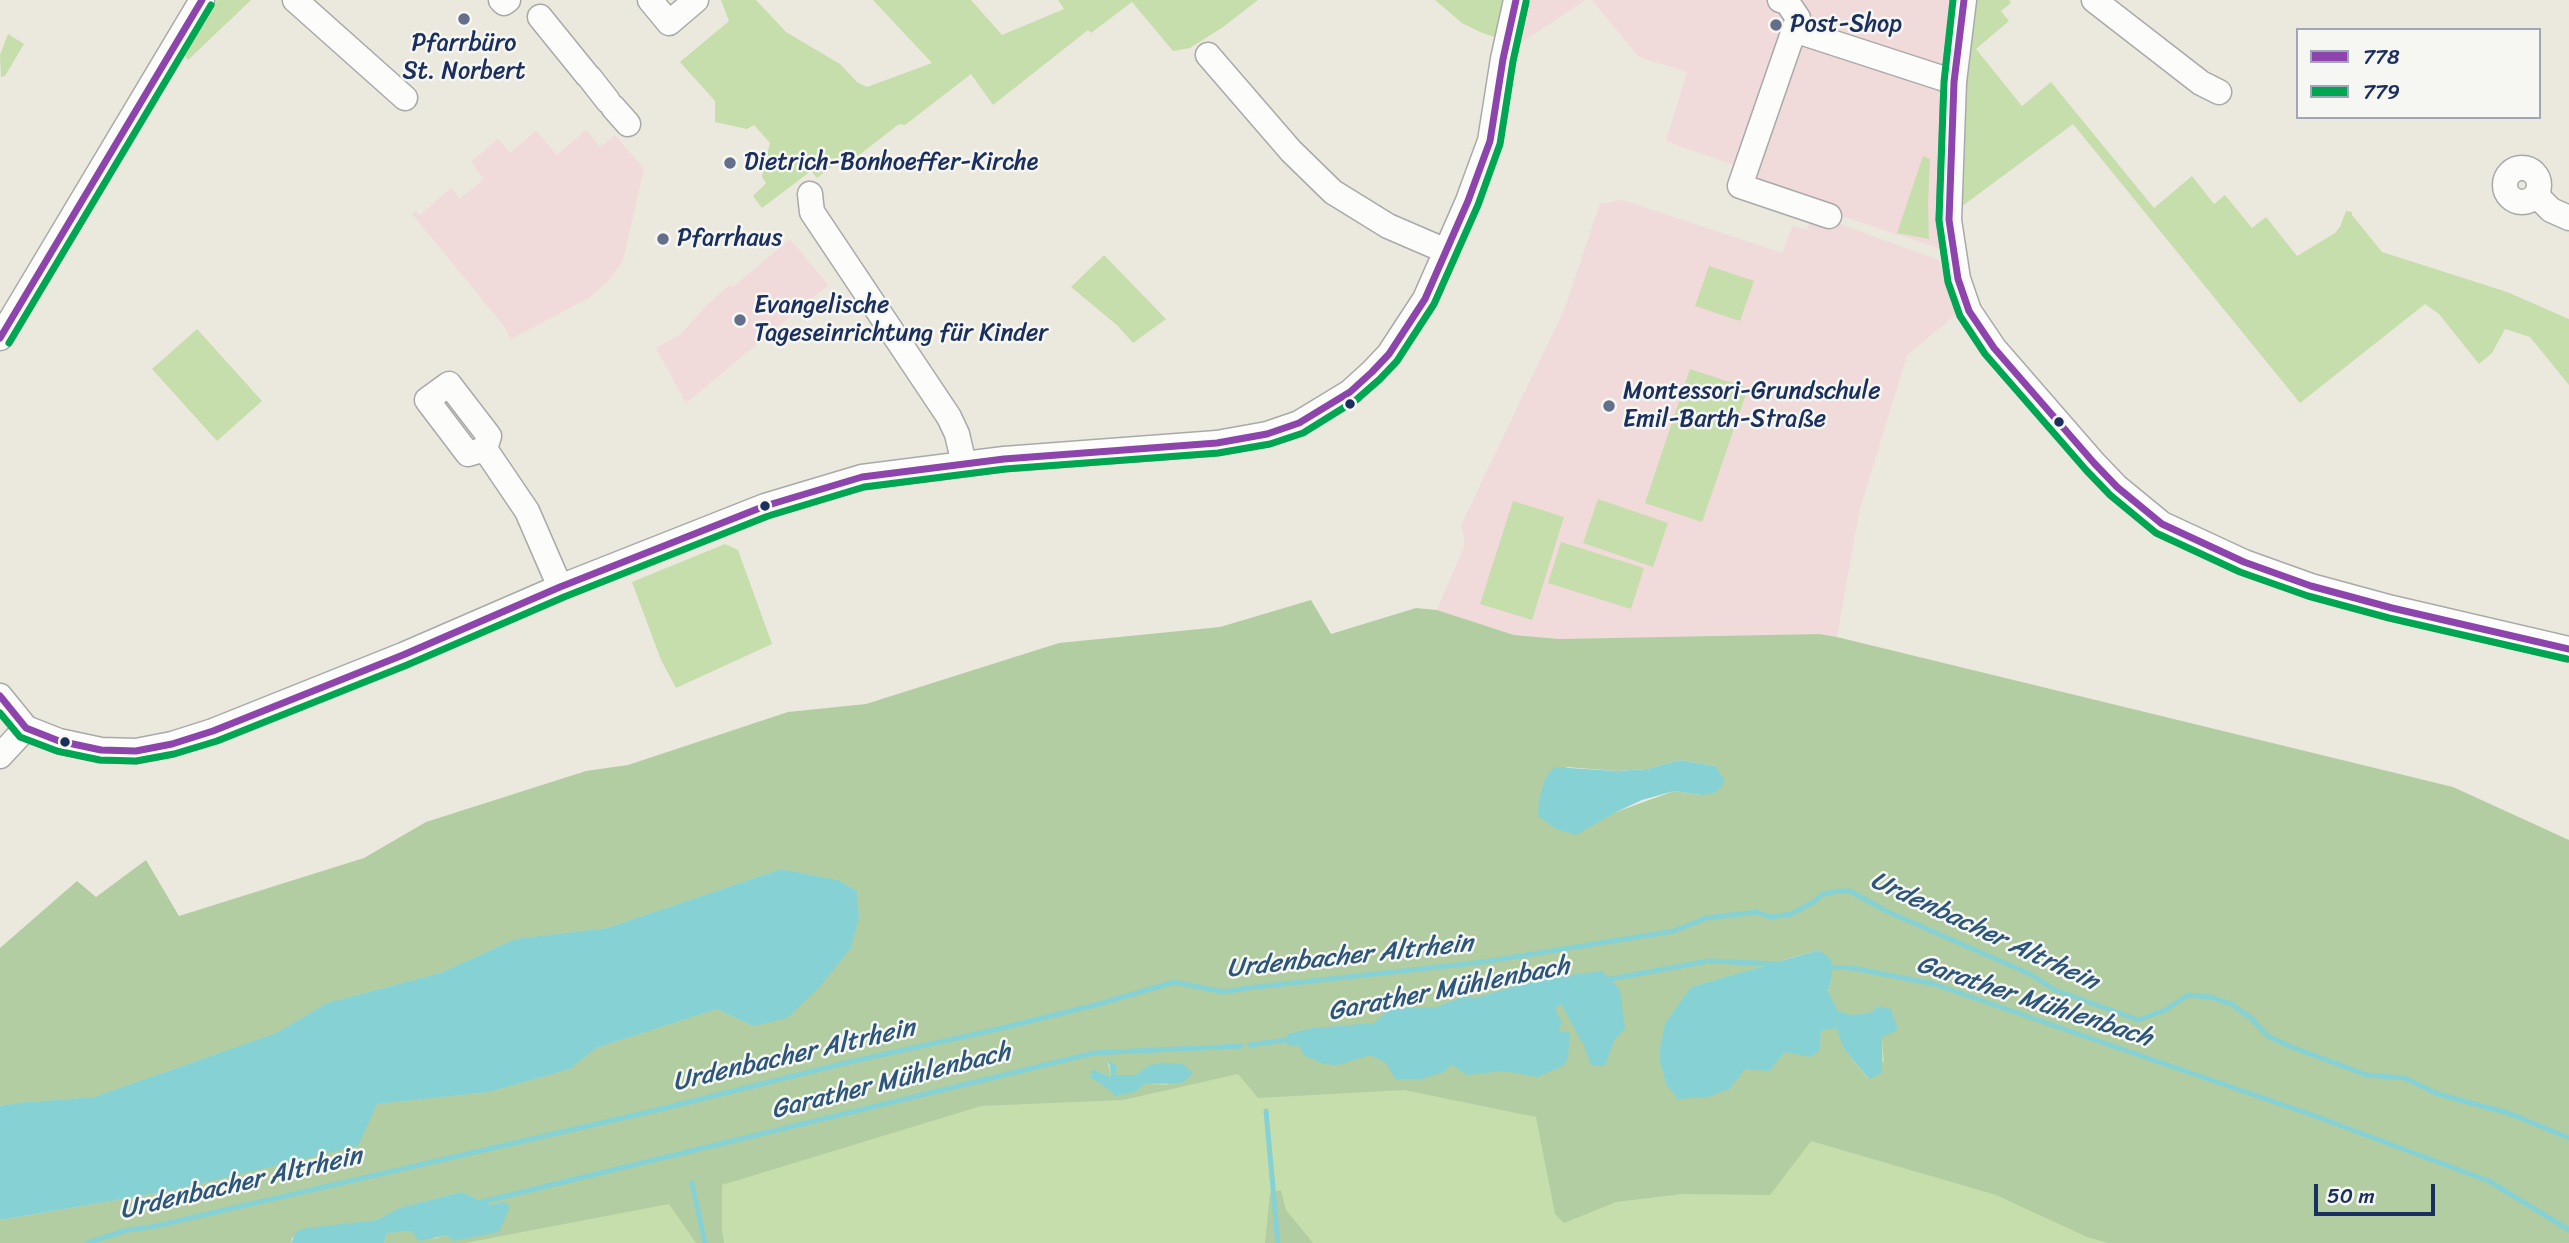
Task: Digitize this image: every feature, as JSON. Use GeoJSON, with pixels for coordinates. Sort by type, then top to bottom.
{"type":"FeatureCollection","features":[{"type":"Feature","properties":{"kind":"street"},"geometry":{"type":"LineString","coordinates":[[0,338],[202,0]]}},
{"type":"Feature","properties":{"kind":"street"},"geometry":{"type":"LineString","coordinates":[[295,0],[405,98]]}},
{"type":"Feature","properties":{"kind":"street"},"geometry":{"type":"LineString","coordinates":[[501,0],[503,3],[508,0]]}},
{"type":"Feature","properties":{"kind":"street"},"geometry":{"type":"LineString","coordinates":[[650,0],[668,23],[696,0]]}},
{"type":"Feature","properties":{"kind":"street"},"geometry":{"type":"LineString","coordinates":[[0,696],[26,728],[59,741],[101,750],[136,751],[172,744],[213,731],[403,655],[560,587],[765,506],[862,477],[1091,451],[1217,443],[1267,434],[1299,422],[1350,392],[1389,354],[1425,299],[1490,141],[1504,50],[1516,0]]}},
{"type":"Feature","properties":{"kind":"street"},"geometry":{"type":"LineString","coordinates":[[1780,0],[1787,2],[1798,18],[1740,186],[1829,216]]}},
{"type":"Feature","properties":{"kind":"street"},"geometry":{"type":"LineString","coordinates":[[1964,0],[1954,82],[1949,220],[1958,279],[1969,310],[1994,348],[2117,487],[2162,524],[2255,566],[2311,586],[2392,608],[2569,649]]}},
{"type":"Feature","properties":{"kind":"street"},"geometry":{"type":"LineString","coordinates":[[2094,0],[2201,83],[2219,92]]}},
{"type":"Feature","properties":{"kind":"street"},"geometry":{"type":"LineString","coordinates":[[535,10],[616,111]]}},
{"type":"Feature","properties":{"kind":"street"},"geometry":{"type":"LineString","coordinates":[[1794,30],[1954,82]]}},
{"type":"Feature","properties":{"kind":"street"},"geometry":{"type":"LineString","coordinates":[[1208,55],[1291,152],[1333,192],[1388,226],[1446,251]]}},
{"type":"Feature","properties":{"kind":"street"},"geometry":{"type":"LineString","coordinates":[[810,194],[811,212],[949,417],[957,435],[964,464]]}},
{"type":"Feature","properties":{"kind":"street"},"geometry":{"type":"LineString","coordinates":[[2536,195],[2551,210],[2569,219]]}},
{"type":"Feature","properties":{"kind":"street"},"geometry":{"type":"LineString","coordinates":[[485,449],[527,511],[560,587]]}},
{"type":"Feature","properties":{"kind":"street"},"geometry":{"type":"LineString","coordinates":[[0,756],[26,728]]}},
{"type":"Feature","properties":{"kind":"shaded area"},"geometry":{"type":"Polygon","coordinates":[[[1516,0],[1585,0],[1512,49],[1516,0]]]}},
{"type":"Feature","properties":{"kind":"shaded area"},"geometry":{"type":"Polygon","coordinates":[[[1592,0],[1964,0],[1953,253],[1735,180],[1739,167],[1666,141],[1687,72],[1639,57],[1592,0]]]}},
{"type":"Feature","properties":{"kind":"shaded area"},"geometry":{"type":"Polygon","coordinates":[[[586,130],[600,147],[615,135],[644,169],[623,260],[609,280],[589,298],[511,339],[504,326],[412,214],[416,211],[420,215],[451,188],[460,199],[484,179],[471,162],[498,139],[510,153],[536,131],[557,155],[586,130]]]}},
{"type":"Feature","properties":{"kind":"shaded area"},"geometry":{"type":"Polygon","coordinates":[[[1622,200],[1782,253],[1793,226],[1807,230],[1812,214],[1939,260],[1959,312],[1907,355],[1859,512],[1837,637],[1819,634],[1559,639],[1514,635],[1437,610],[1465,544],[1461,525],[1565,308],[1600,204],[1622,200]]]}},
{"type":"Feature","properties":{"kind":"shaded area","name":"Evangelische Tageseinrichtung für Kinder"},"geometry":{"type":"Polygon","coordinates":[[[790,239],[828,285],[686,403],[656,348],[681,334],[724,290],[730,285],[733,287],[790,239]]]}},
{"type":"Feature","properties":{"kind":"green space"},"geometry":{"type":"Polygon","coordinates":[[[217,0],[251,0],[188,60],[183,54],[217,0]]]}},
{"type":"Feature","properties":{"kind":"green space"},"geometry":{"type":"Polygon","coordinates":[[[721,0],[756,0],[786,32],[840,64],[857,82],[867,87],[932,63],[873,0],[971,0],[1002,35],[1064,9],[1058,0],[1258,0],[1190,48],[1173,51],[1132,2],[1091,33],[1088,30],[993,105],[971,74],[905,125],[899,124],[841,169],[835,164],[817,178],[811,171],[762,208],[753,196],[766,183],[762,177],[770,143],[754,125],[747,129],[715,122],[715,101],[680,62],[729,21],[721,0]]]}},
{"type":"Feature","properties":{"kind":"green space"},"geometry":{"type":"Polygon","coordinates":[[[1435,0],[1511,0],[1503,40],[1462,23],[1435,0]]]}},
{"type":"Feature","properties":{"kind":"green space"},"geometry":{"type":"Polygon","coordinates":[[[1973,0],[2009,0],[2011,3],[2001,11],[2009,21],[1976,49],[2022,106],[2051,82],[2154,208],[2192,176],[2214,204],[2225,195],[2252,228],[2266,217],[2297,256],[2335,233],[2346,211],[2352,212],[2382,252],[2507,292],[2569,319],[2569,385],[2530,337],[2505,329],[2492,353],[2479,364],[2439,314],[2425,304],[2300,403],[2073,124],[1961,207],[1959,122],[1973,0]]]}},
{"type":"Feature","properties":{"kind":"green space"},"geometry":{"type":"Polygon","coordinates":[[[8,34],[24,44],[5,76],[1,77],[0,55],[8,34]]]}},
{"type":"Feature","properties":{"kind":"green space"},"geometry":{"type":"Polygon","coordinates":[[[1923,156],[1930,159],[1929,239],[1897,233],[1923,156]]]}},
{"type":"Feature","properties":{"kind":"green space"},"geometry":{"type":"Polygon","coordinates":[[[1104,255],[1166,319],[1133,343],[1118,326],[1071,287],[1104,255]]]}},
{"type":"Feature","properties":{"kind":"green space"},"geometry":{"type":"Polygon","coordinates":[[[1709,266],[1754,281],[1740,321],[1695,306],[1709,266]]]}},
{"type":"Feature","properties":{"kind":"green space"},"geometry":{"type":"Polygon","coordinates":[[[197,329],[262,401],[217,441],[152,369],[197,329]]]}},
{"type":"Feature","properties":{"kind":"green space"},"geometry":{"type":"Polygon","coordinates":[[[1690,369],[1748,388],[1702,522],[1645,503],[1690,369]]]}},
{"type":"Feature","properties":{"kind":"green space"},"geometry":{"type":"Polygon","coordinates":[[[1598,499],[1668,523],[1653,567],[1583,543],[1598,499]]]}},
{"type":"Feature","properties":{"kind":"green space"},"geometry":{"type":"Polygon","coordinates":[[[1513,501],[1564,517],[1532,620],[1480,604],[1513,501]]]}},
{"type":"Feature","properties":{"kind":"green space"},"geometry":{"type":"Polygon","coordinates":[[[1561,542],[1644,568],[1631,609],[1548,583],[1561,542]]]}},
{"type":"Feature","properties":{"kind":"green space"},"geometry":{"type":"Polygon","coordinates":[[[725,544],[738,550],[772,644],[676,688],[661,660],[632,582],[725,544]]]}},
{"type":"Feature","properties":{"kind":"green space"},"geometry":{"type":"Polygon","coordinates":[[[1311,600],[1331,634],[1416,608],[1437,610],[1514,635],[1559,639],[1819,634],[2453,787],[2569,840],[2569,1243],[2108,1243],[2087,1237],[1996,1195],[1811,1141],[1770,1195],[1682,1194],[1616,1202],[1564,1223],[1555,1214],[1536,1117],[1404,1090],[1258,1098],[1238,1074],[1123,1100],[981,1106],[722,1185],[724,1243],[696,1243],[669,1204],[465,1243],[384,1243],[387,1233],[411,1231],[435,1239],[503,1202],[491,1205],[461,1192],[399,1208],[377,1220],[292,1238],[291,1243],[0,1243],[0,1220],[169,1191],[377,1104],[489,1092],[570,1069],[596,1048],[717,1009],[753,1026],[851,948],[859,917],[857,891],[838,880],[781,869],[607,928],[515,939],[440,973],[327,1003],[276,1033],[94,1097],[0,1106],[0,948],[77,881],[96,897],[146,860],[179,916],[364,858],[426,822],[586,771],[628,765],[788,712],[866,704],[1059,643],[1220,627],[1311,600]],[[1680,760],[1647,769],[1617,771],[1566,767],[1616,812],[1674,791],[1701,795],[1715,766],[1680,760]],[[1819,950],[1691,987],[1665,1023],[1660,1062],[1666,1084],[1745,1069],[1769,1071],[1785,1052],[1820,1050],[1821,1031],[1836,1028],[1844,1049],[1868,1079],[1884,1061],[1879,1006],[1869,1013],[1852,1015],[1838,1011],[1828,991],[1832,978],[1819,950]],[[1107,1061],[1111,1077],[1092,1069],[1090,1077],[1109,1089],[1135,1092],[1145,1084],[1169,1085],[1150,1065],[1135,1075],[1116,1075],[1117,1066],[1107,1061]]]}},
{"type":"Feature","properties":{"kind":"green space"},"geometry":{"type":"Polygon","coordinates":[[[1103,746],[2569,1243],[384,1243],[387,1233],[292,1238],[291,1243],[0,1243],[0,1220],[169,1191],[16,1103],[0,1106],[1103,746]]]}},
{"type":"Feature","properties":{"kind":"green space"},"geometry":{"type":"Polygon","coordinates":[[[1281,1190],[1286,1210],[1313,1243],[1265,1243],[1270,1193],[1281,1190]]]}},
{"type":"Feature","properties":{"kind":"water"},"geometry":{"type":"Polygon","coordinates":[[[1680,760],[1715,766],[1725,781],[1717,792],[1701,795],[1674,791],[1642,800],[1576,835],[1556,829],[1538,816],[1545,779],[1554,767],[1617,771],[1647,769],[1680,760]]]}},
{"type":"Feature","properties":{"kind":"water"},"geometry":{"type":"Polygon","coordinates":[[[781,869],[838,880],[857,891],[859,918],[851,948],[818,989],[787,1018],[753,1026],[717,1009],[596,1048],[570,1069],[489,1092],[377,1104],[358,1146],[169,1191],[0,1220],[0,1106],[94,1097],[276,1033],[327,1003],[440,973],[515,939],[607,928],[781,869]]]}},
{"type":"Feature","properties":{"kind":"water"},"geometry":{"type":"Polygon","coordinates":[[[1819,950],[1831,959],[1832,978],[1828,991],[1838,1011],[1852,1015],[1869,1013],[1879,1006],[1891,1009],[1898,1030],[1882,1037],[1882,1073],[1869,1079],[1844,1049],[1836,1028],[1821,1031],[1820,1050],[1811,1057],[1785,1052],[1769,1071],[1745,1069],[1729,1089],[1708,1097],[1678,1099],[1666,1084],[1660,1062],[1660,1046],[1665,1023],[1691,987],[1819,950]]]}},
{"type":"Feature","properties":{"kind":"water"},"geometry":{"type":"Polygon","coordinates":[[[1602,971],[1620,990],[1625,1028],[1614,1041],[1605,1066],[1591,1065],[1584,1046],[1561,1004],[1555,1009],[1562,1021],[1559,1031],[1570,1032],[1568,1058],[1563,1066],[1537,1077],[1504,1071],[1467,1075],[1452,1065],[1442,1073],[1421,1079],[1395,1079],[1386,1063],[1370,1055],[1338,1065],[1324,1064],[1305,1056],[1298,1045],[1287,1046],[1287,1034],[1313,1028],[1374,1023],[1390,1008],[1436,1007],[1466,996],[1475,998],[1539,979],[1602,971]]]}},
{"type":"Feature","properties":{"kind":"water"},"geometry":{"type":"Polygon","coordinates":[[[1106,1059],[1117,1066],[1116,1075],[1135,1075],[1150,1065],[1163,1063],[1183,1064],[1193,1073],[1182,1083],[1145,1084],[1135,1092],[1115,1096],[1090,1077],[1092,1069],[1111,1077],[1110,1065],[1106,1059]]]}},
{"type":"Feature","properties":{"kind":"water"},"geometry":{"type":"Polygon","coordinates":[[[461,1192],[491,1205],[503,1202],[510,1206],[499,1232],[453,1241],[447,1235],[419,1241],[411,1231],[387,1233],[384,1243],[291,1243],[297,1231],[307,1228],[377,1220],[399,1208],[461,1192]]]}},
{"type":"Feature","properties":{"kind":"waterway","name":"Urdenbacher Altrhein"},"geometry":{"type":"LineString","coordinates":[[87,1243],[127,1230],[151,1227],[994,1030],[1174,982],[1224,992],[1483,962],[1674,931],[1706,918],[1757,912],[1770,917],[1791,914],[1823,894],[1838,891],[1850,891],[1886,911],[2030,974],[2055,990],[2138,1020],[2165,1010],[2188,995],[2211,997],[2231,1004],[2251,1018],[2268,1036],[2289,1046],[2367,1075],[2405,1078],[2438,1094],[2508,1113],[2569,1138]]}},
{"type":"Feature","properties":{"kind":"waterway","name":"Garather Mühlenbach"},"geometry":{"type":"LineString","coordinates":[[1605,980],[1708,961],[1779,964]]}},
{"type":"Feature","properties":{"kind":"waterway","name":"Garather Mühlenbach"},"geometry":{"type":"LineString","coordinates":[[1827,967],[1852,968],[1934,984],[2315,1116],[2489,1181],[2569,1230]]}},
{"type":"Feature","properties":{"kind":"waterway","name":"Garather Mühlenbach"},"geometry":{"type":"LineString","coordinates":[[1250,1045],[1292,1039]]}},
{"type":"Feature","properties":{"kind":"waterway","name":"Garather Mühlenbach"},"geometry":{"type":"LineString","coordinates":[[477,1203],[1094,1053],[1241,1046]]}},
{"type":"Feature","properties":{"kind":"waterway"},"geometry":{"type":"LineString","coordinates":[[1266,1111],[1278,1243]]}},
{"type":"Feature","properties":{"kind":"waterway"},"geometry":{"type":"LineString","coordinates":[[692,1183],[705,1243]]}},
{"type":"Feature","properties":{"kind":"transit line","name":"778"},"geometry":{"type":"LineString","coordinates":[[0,338],[202,0]]}},
{"type":"Feature","properties":{"kind":"transit line","name":"778"},"geometry":{"type":"LineString","coordinates":[[0,696],[26,728],[59,741],[101,750],[136,751],[172,744],[213,731],[403,655],[560,587],[765,506],[862,477],[1004,459],[1217,443],[1267,434],[1299,423],[1350,392],[1372,372],[1389,354],[1425,299],[1468,201],[1490,141],[1516,0]]}},
{"type":"Feature","properties":{"kind":"transit line","name":"779"},"geometry":{"type":"LineString","coordinates":[[1953,0],[1944,82],[1939,220],[1948,282],[1960,316],[1985,354],[2086,470],[2110,495],[2156,533],[2240,572],[2308,596],[2389,618],[2567,659]]}},
{"type":"Feature","properties":{"kind":"transit line","name":"778"},"geometry":{"type":"LineString","coordinates":[[1964,0],[1954,82],[1949,220],[1958,279],[1969,311],[1994,348],[2094,463],[2117,487],[2162,524],[2244,562],[2311,586],[2392,608],[2569,649]]}},
{"type":"Feature","properties":{"kind":"transit line","name":"779"},"geometry":{"type":"LineString","coordinates":[[0,713],[20,737],[57,751],[100,760],[136,761],[174,754],[217,741],[407,665],[564,597],[768,516],[864,487],[1005,469],[1218,453],[1270,444],[1303,433],[1356,400],[1380,379],[1397,361],[1434,304],[1478,205],[1500,144],[1513,61],[1526,2]]}},
{"type":"Feature","properties":{"kind":"transit line","name":"779"},"geometry":{"type":"LineString","coordinates":[[9,343],[211,5]]}},
{"type":"Feature","properties":{"kind":"place","name":"Pfarrbüro St. Norbert"},"geometry":{"type":"Point","coordinates":[464,19]}},
{"type":"Feature","properties":{"kind":"place","name":"Post-Shop"},"geometry":{"type":"Point","coordinates":[1776,25]}},
{"type":"Feature","properties":{"kind":"place","name":"Dietrich-Bonhoeffer-Kirche"},"geometry":{"type":"Point","coordinates":[730,163]}},
{"type":"Feature","properties":{"kind":"place","name":"Pfarrhaus"},"geometry":{"type":"Point","coordinates":[663,239]}},
{"type":"Feature","properties":{"kind":"place","name":"Evangelische Tageseinrichtung für Kinder"},"geometry":{"type":"Point","coordinates":[740,320]}},
{"type":"Feature","properties":{"kind":"place","name":"Montessori-Grundschule Emil-Barth-Straße"},"geometry":{"type":"Point","coordinates":[1609,406]}}]}
